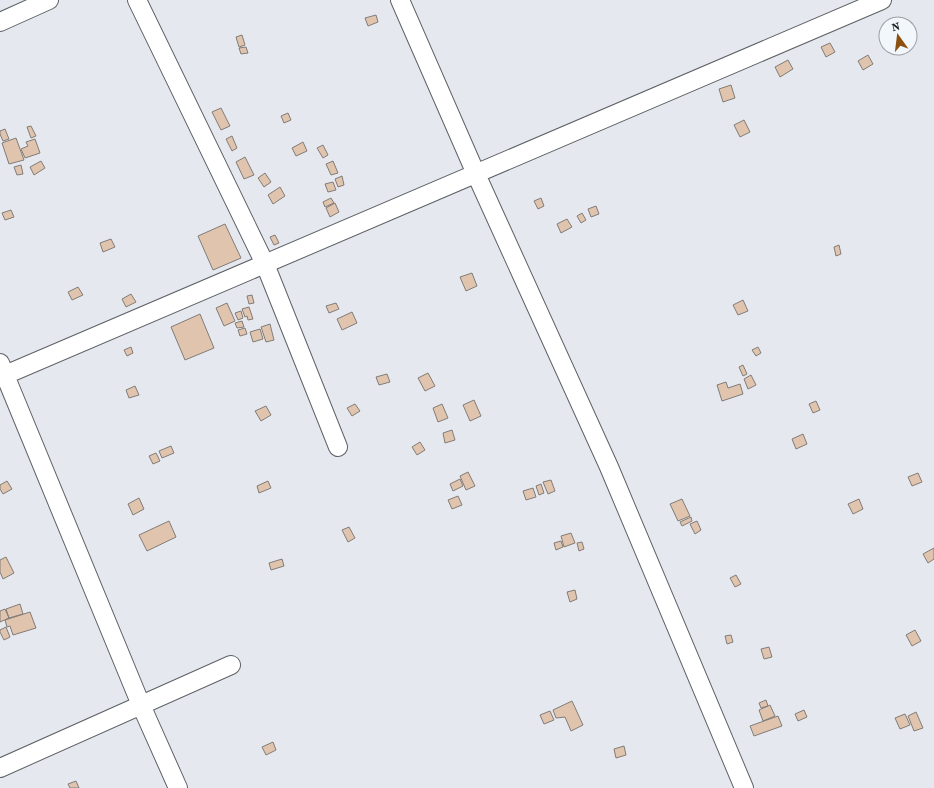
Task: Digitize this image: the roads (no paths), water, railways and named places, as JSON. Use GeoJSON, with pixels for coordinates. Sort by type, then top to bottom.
{"type":"FeatureCollection","features":[{"type":"Feature","properties":{"kind":"street"},"geometry":{"type":"LineString","coordinates":[[0,22],[48,0]]}},
{"type":"Feature","properties":{"kind":"street"},"geometry":{"type":"LineString","coordinates":[[137,0],[265,264],[338,447]]}},
{"type":"Feature","properties":{"kind":"street"},"geometry":{"type":"LineString","coordinates":[[400,0],[476,174],[609,468],[744,788]]}},
{"type":"Feature","properties":{"kind":"street"},"geometry":{"type":"LineString","coordinates":[[178,788],[141,705],[2,369],[265,264],[882,0]]}},
{"type":"Feature","properties":{"kind":"street"},"geometry":{"type":"LineString","coordinates":[[0,768],[231,665]]}}]}
